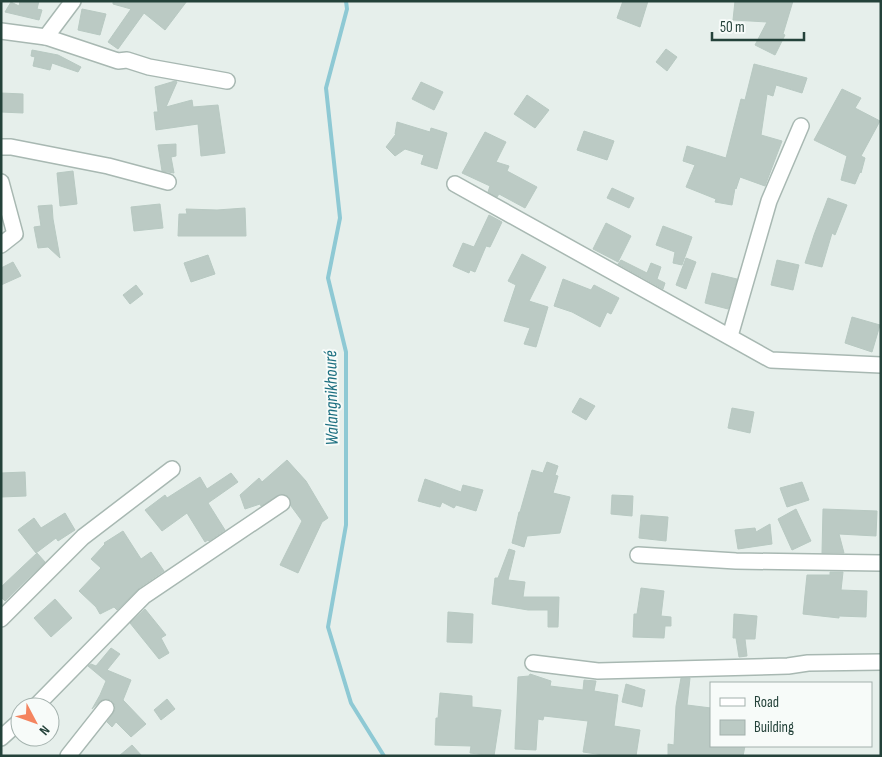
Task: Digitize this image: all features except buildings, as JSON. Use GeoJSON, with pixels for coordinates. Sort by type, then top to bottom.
{"type":"FeatureCollection","features":[{"type":"Feature","properties":{"kind":"street"},"geometry":{"type":"LineString","coordinates":[[46,36],[74,1]]}},
{"type":"Feature","properties":{"kind":"street"},"geometry":{"type":"LineString","coordinates":[[1,31],[46,36],[118,61],[127,60],[149,67],[227,81]]}},
{"type":"Feature","properties":{"kind":"street"},"geometry":{"type":"LineString","coordinates":[[730,336],[769,201],[801,126]]}},
{"type":"Feature","properties":{"kind":"street"},"geometry":{"type":"LineString","coordinates":[[1,147],[11,147],[108,166],[168,182]]}},
{"type":"Feature","properties":{"kind":"street"},"geometry":{"type":"LineString","coordinates":[[1,182],[15,234],[1,245]]}},
{"type":"Feature","properties":{"kind":"street"},"geometry":{"type":"LineString","coordinates":[[454,184],[771,360],[881,365]]}},
{"type":"Feature","properties":{"kind":"street"},"geometry":{"type":"LineString","coordinates":[[1,619],[84,537],[172,468]]}},
{"type":"Feature","properties":{"kind":"street"},"geometry":{"type":"LineString","coordinates":[[45,697],[144,596],[282,503]]}},
{"type":"Feature","properties":{"kind":"street"},"geometry":{"type":"LineString","coordinates":[[638,555],[736,560],[881,563]]}},
{"type":"Feature","properties":{"kind":"street"},"geometry":{"type":"LineString","coordinates":[[533,663],[598,671],[881,662]]}},
{"type":"Feature","properties":{"kind":"street"},"geometry":{"type":"LineString","coordinates":[[68,756],[106,708]]}},
{"type":"Feature","properties":{"kind":"waterway","name":"Walangnikhouré"},"geometry":{"type":"LineString","coordinates":[[346,1],[347,9],[326,88],[340,218],[328,278],[346,352],[346,525],[328,627],[351,703],[384,756]]}}]}
